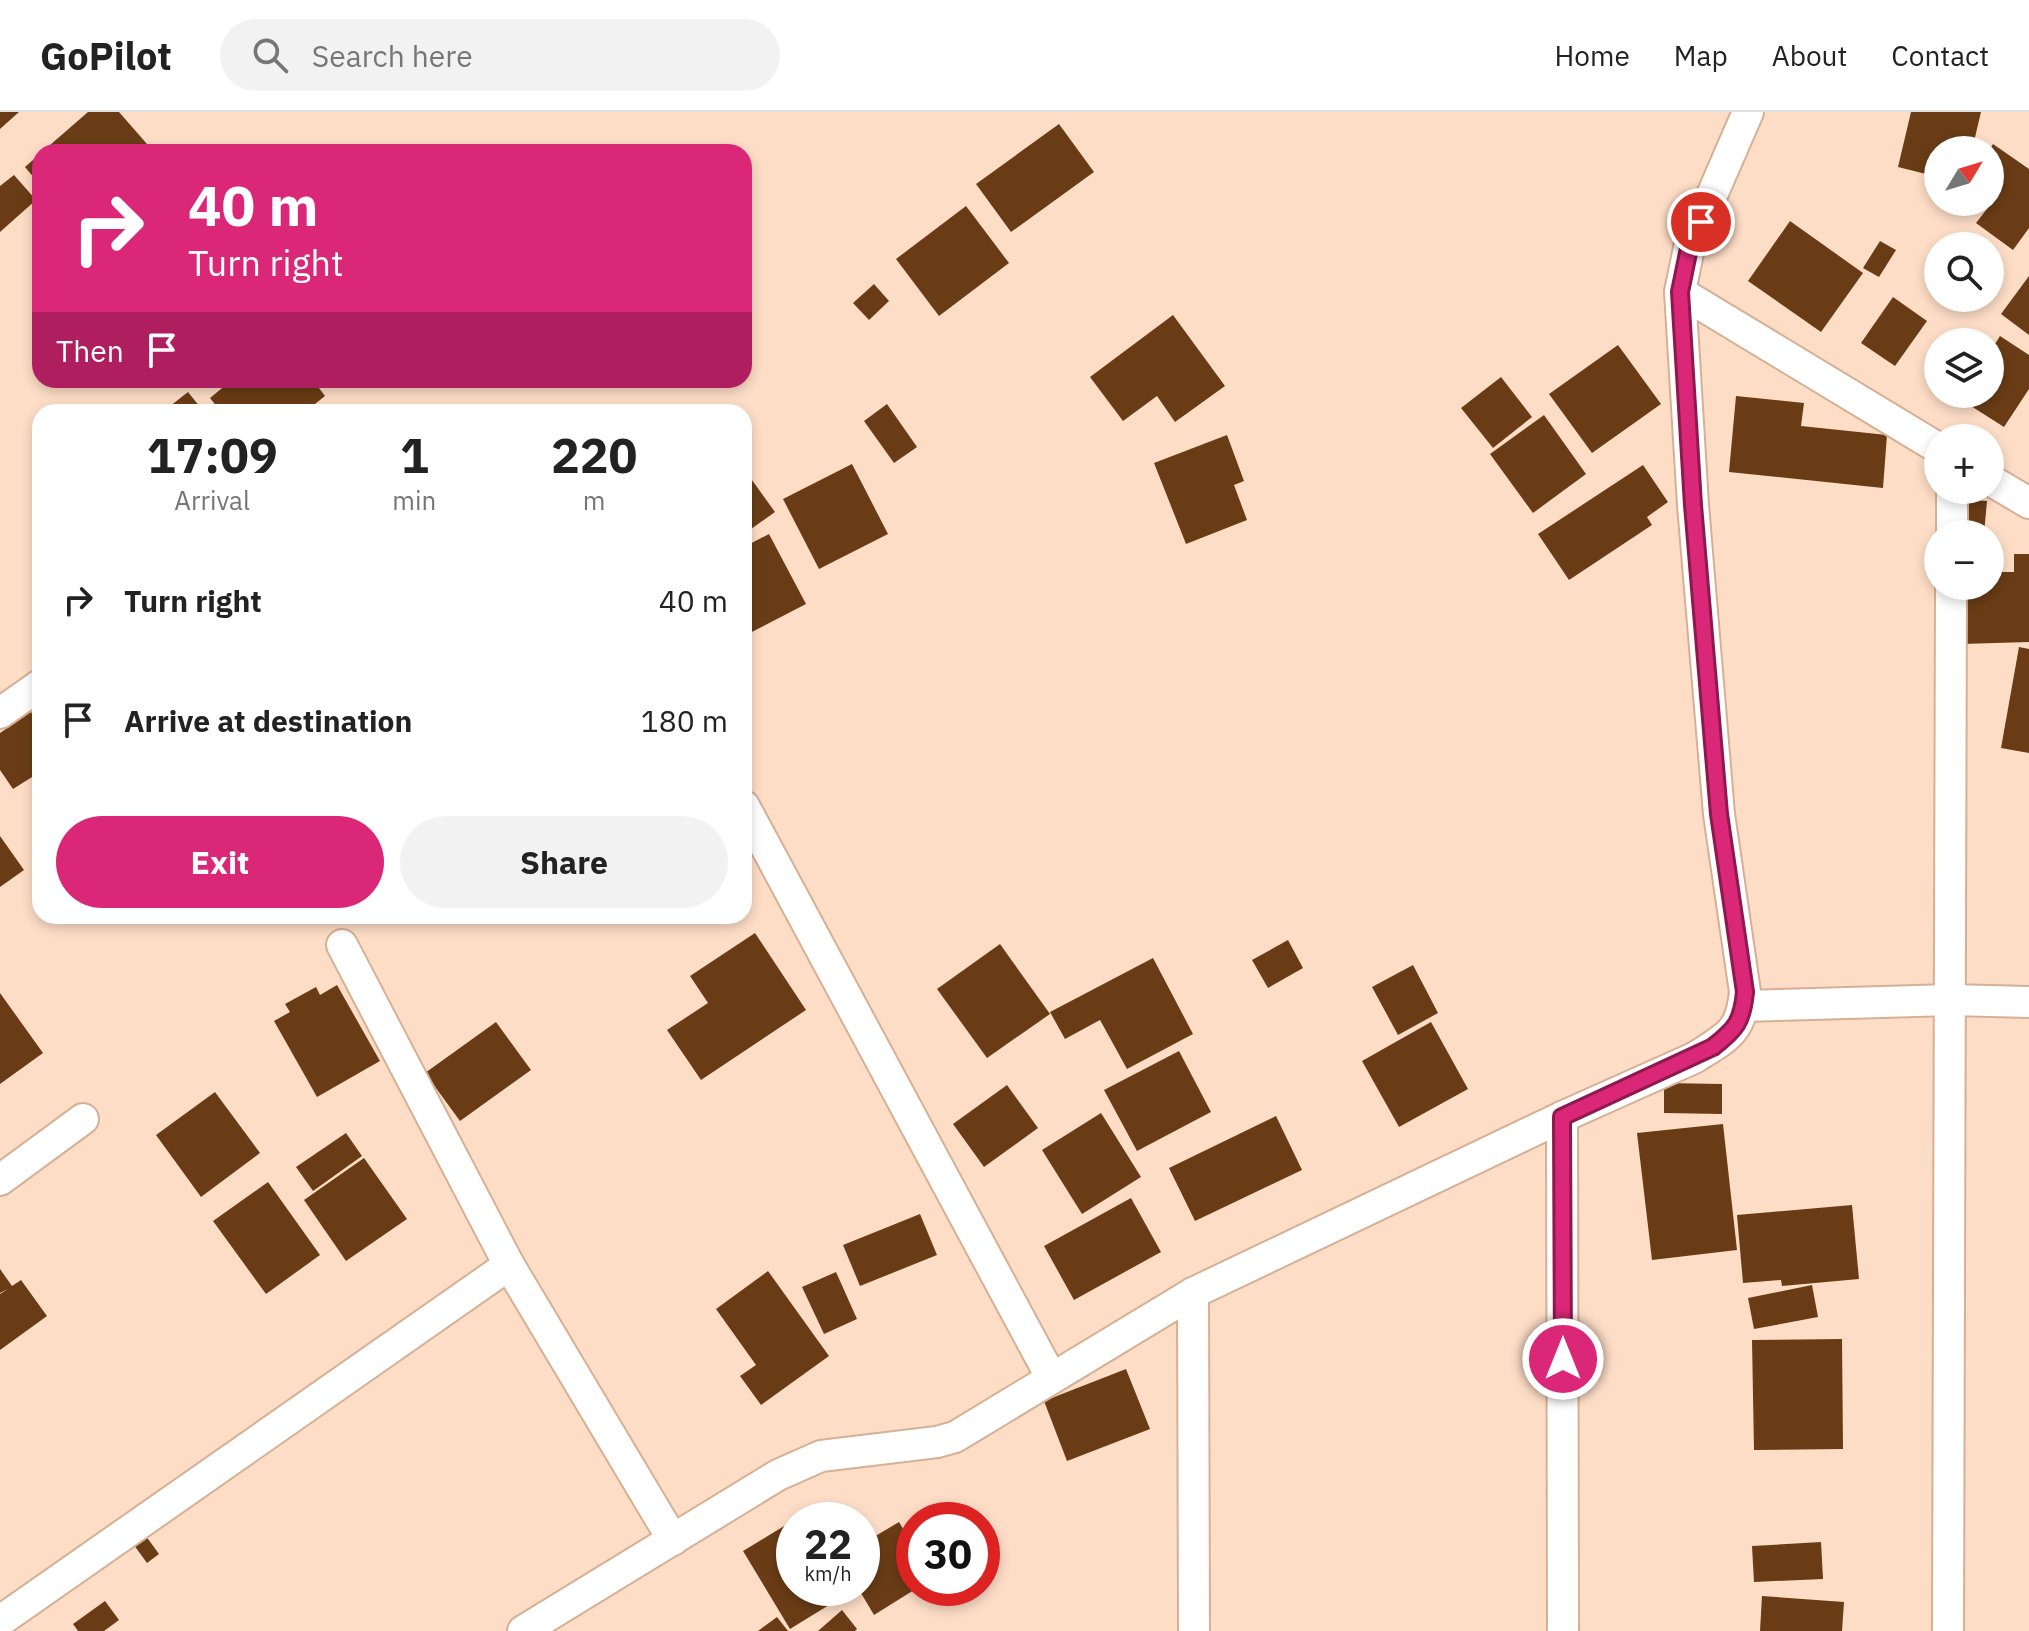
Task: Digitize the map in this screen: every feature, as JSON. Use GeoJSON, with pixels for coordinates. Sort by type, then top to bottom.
{"type":"FeatureCollection","features":[{"type":"Feature","properties":{"kind":"street"},"geometry":{"type":"LineString","coordinates":[[523,1631],[778,1475],[821,1456],[937,1442],[955,1437],[1193,1293],[1713,1047],[1733,1030],[1742,1017],[1745,992],[1719,814],[1693,505],[1680,292],[1689,248],[1748,112]]}},
{"type":"Feature","properties":{"kind":"street"},"geometry":{"type":"LineString","coordinates":[[1680,292],[1924,440]]}},
{"type":"Feature","properties":{"kind":"street"},"geometry":{"type":"LineString","coordinates":[[2004,488],[2029,503]]}},
{"type":"Feature","properties":{"kind":"street"},"geometry":{"type":"LineString","coordinates":[[1948,1631],[1951,600]]}},
{"type":"Feature","properties":{"kind":"street"},"geometry":{"type":"LineString","coordinates":[[0,713],[32,691]]}},
{"type":"Feature","properties":{"kind":"street"},"geometry":{"type":"LineString","coordinates":[[752,821],[1051,1377]]}},
{"type":"Feature","properties":{"kind":"street"},"geometry":{"type":"LineString","coordinates":[[342,945],[509,1265],[673,1540]]}},
{"type":"Feature","properties":{"kind":"street"},"geometry":{"type":"LineString","coordinates":[[1743,1006],[1951,1000],[2029,1002]]}},
{"type":"Feature","properties":{"kind":"street"},"geometry":{"type":"LineString","coordinates":[[1562,1117],[1563,1631]]}},
{"type":"Feature","properties":{"kind":"street"},"geometry":{"type":"LineString","coordinates":[[0,1180],[83,1119]]}},
{"type":"Feature","properties":{"kind":"street"},"geometry":{"type":"LineString","coordinates":[[0,1621],[509,1265]]}},
{"type":"Feature","properties":{"kind":"street"},"geometry":{"type":"LineString","coordinates":[[1193,1293],[1194,1631]]}},
{"type":"Feature","properties":{"kind":"building"},"geometry":{"type":"Polygon","coordinates":[[[0,112],[19,112],[0,129],[0,112]]]}},
{"type":"Feature","properties":{"kind":"building"},"geometry":{"type":"Polygon","coordinates":[[[88,112],[119,112],[147,144],[51,144],[88,112]]]}},
{"type":"Feature","properties":{"kind":"building"},"geometry":{"type":"Polygon","coordinates":[[[1911,112],[1981,112],[1975,136],[1924,136],[1924,174],[1898,167],[1911,112]]]}},
{"type":"Feature","properties":{"kind":"building"},"geometry":{"type":"Polygon","coordinates":[[[1059,124],[1094,172],[1011,232],[976,184],[1059,124]]]}},
{"type":"Feature","properties":{"kind":"building"},"geometry":{"type":"Polygon","coordinates":[[[2004,152],[2029,169],[2029,228],[2013,250],[2004,243],[2004,232],[1988,232],[1976,223],[1981,216],[2004,216],[2004,152]]]}},
{"type":"Feature","properties":{"kind":"building"},"geometry":{"type":"Polygon","coordinates":[[[32,161],[32,175],[25,167],[32,161]]]}},
{"type":"Feature","properties":{"kind":"building"},"geometry":{"type":"Polygon","coordinates":[[[14,175],[32,195],[32,204],[0,232],[0,186],[14,175]]]}},
{"type":"Feature","properties":{"kind":"building"},"geometry":{"type":"Polygon","coordinates":[[[966,206],[1009,263],[939,316],[896,259],[966,206]]]}},
{"type":"Feature","properties":{"kind":"building"},"geometry":{"type":"Polygon","coordinates":[[[1790,221],[1863,273],[1821,332],[1748,281],[1790,221]]]}},
{"type":"Feature","properties":{"kind":"building"},"geometry":{"type":"Polygon","coordinates":[[[1880,241],[1896,250],[1879,277],[1863,268],[1880,241]]]}},
{"type":"Feature","properties":{"kind":"building"},"geometry":{"type":"Polygon","coordinates":[[[2029,276],[2029,335],[2001,314],[2029,276]]]}},
{"type":"Feature","properties":{"kind":"building"},"geometry":{"type":"Polygon","coordinates":[[[874,284],[889,301],[869,320],[853,303],[874,284]]]}},
{"type":"Feature","properties":{"kind":"building"},"geometry":{"type":"Polygon","coordinates":[[[1893,297],[1927,321],[1895,366],[1861,343],[1893,297]]]}},
{"type":"Feature","properties":{"kind":"building"},"geometry":{"type":"Polygon","coordinates":[[[1173,315],[1225,386],[1175,422],[1157,396],[1123,421],[1090,377],[1173,315]]]}},
{"type":"Feature","properties":{"kind":"building"},"geometry":{"type":"Polygon","coordinates":[[[2004,339],[2029,355],[2029,389],[2004,427],[2004,424],[1974,408],[2004,408],[2004,339]]]}},
{"type":"Feature","properties":{"kind":"building"},"geometry":{"type":"Polygon","coordinates":[[[1618,345],[1661,404],[1592,453],[1549,394],[1618,345]]]}},
{"type":"Feature","properties":{"kind":"building"},"geometry":{"type":"Polygon","coordinates":[[[1501,377],[1532,417],[1493,448],[1461,408],[1501,377]]]}},
{"type":"Feature","properties":{"kind":"building"},"geometry":{"type":"Polygon","coordinates":[[[222,388],[319,388],[325,396],[315,404],[215,404],[210,398],[222,388]]]}},
{"type":"Feature","properties":{"kind":"building"},"geometry":{"type":"Polygon","coordinates":[[[188,392],[198,404],[173,404],[188,392]]]}},
{"type":"Feature","properties":{"kind":"building"},"geometry":{"type":"Polygon","coordinates":[[[1736,396],[1804,403],[1801,426],[1887,435],[1883,488],[1729,472],[1736,396]]]}},
{"type":"Feature","properties":{"kind":"building"},"geometry":{"type":"Polygon","coordinates":[[[887,404],[917,447],[894,463],[864,421],[887,404]]]}},
{"type":"Feature","properties":{"kind":"building"},"geometry":{"type":"Polygon","coordinates":[[[1544,415],[1586,474],[1533,513],[1490,454],[1544,415]]]}},
{"type":"Feature","properties":{"kind":"building"},"geometry":{"type":"Polygon","coordinates":[[[1227,435],[1244,481],[1234,485],[1247,520],[1186,544],[1154,463],[1227,435]]]}},
{"type":"Feature","properties":{"kind":"building"},"geometry":{"type":"Polygon","coordinates":[[[852,464],[888,534],[819,569],[783,499],[852,464]]]}},
{"type":"Feature","properties":{"kind":"building"},"geometry":{"type":"Polygon","coordinates":[[[1643,465],[1668,502],[1647,517],[1652,525],[1569,580],[1538,534],[1643,465]]]}},
{"type":"Feature","properties":{"kind":"building"},"geometry":{"type":"Polygon","coordinates":[[[752,480],[775,512],[752,528],[752,480]]]}},
{"type":"Feature","properties":{"kind":"building"},"geometry":{"type":"Polygon","coordinates":[[[1958,504],[1987,504],[1985,520],[1956,520],[1958,504]]]}},
{"type":"Feature","properties":{"kind":"building"},"geometry":{"type":"Polygon","coordinates":[[[769,534],[806,604],[752,632],[752,543],[769,534]]]}},
{"type":"Feature","properties":{"kind":"building"},"geometry":{"type":"Polygon","coordinates":[[[2014,554],[2029,554],[2029,642],[1961,644],[1960,600],[2004,600],[2004,572],[2014,572],[2014,554]]]}},
{"type":"Feature","properties":{"kind":"building"},"geometry":{"type":"Polygon","coordinates":[[[2019,647],[2029,649],[2029,753],[2001,748],[2019,647]]]}},
{"type":"Feature","properties":{"kind":"building"},"geometry":{"type":"Polygon","coordinates":[[[32,714],[32,777],[13,789],[0,770],[0,733],[32,714]]]}},
{"type":"Feature","properties":{"kind":"building"},"geometry":{"type":"Polygon","coordinates":[[[0,836],[24,870],[0,887],[0,836]]]}},
{"type":"Feature","properties":{"kind":"building"},"geometry":{"type":"Polygon","coordinates":[[[755,933],[806,1010],[701,1080],[667,1030],[708,1003],[690,976],[755,933]]]}},
{"type":"Feature","properties":{"kind":"building"},"geometry":{"type":"Polygon","coordinates":[[[1288,940],[1303,968],[1268,988],[1252,960],[1288,940]]]}},
{"type":"Feature","properties":{"kind":"building"},"geometry":{"type":"Polygon","coordinates":[[[1000,944],[1050,1014],[987,1058],[937,989],[1000,944]]]}},
{"type":"Feature","properties":{"kind":"building"},"geometry":{"type":"Polygon","coordinates":[[[1153,958],[1193,1034],[1127,1069],[1100,1020],[1065,1039],[1050,1012],[1153,958]]]}},
{"type":"Feature","properties":{"kind":"building"},"geometry":{"type":"Polygon","coordinates":[[[1413,965],[1438,1013],[1398,1035],[1372,987],[1413,965]]]}},
{"type":"Feature","properties":{"kind":"building"},"geometry":{"type":"Polygon","coordinates":[[[337,985],[380,1061],[317,1097],[274,1021],[290,1012],[285,1004],[316,987],[320,995],[337,985]]]}},
{"type":"Feature","properties":{"kind":"building"},"geometry":{"type":"Polygon","coordinates":[[[0,993],[43,1053],[0,1084],[0,993]]]}},
{"type":"Feature","properties":{"kind":"building"},"geometry":{"type":"Polygon","coordinates":[[[496,1022],[531,1070],[460,1121],[425,1073],[496,1022]]]}},
{"type":"Feature","properties":{"kind":"building"},"geometry":{"type":"Polygon","coordinates":[[[1431,1022],[1468,1089],[1399,1127],[1362,1061],[1431,1022]]]}},
{"type":"Feature","properties":{"kind":"building"},"geometry":{"type":"Polygon","coordinates":[[[1179,1051],[1211,1112],[1137,1151],[1104,1090],[1179,1051]]]}},
{"type":"Feature","properties":{"kind":"building"},"geometry":{"type":"Polygon","coordinates":[[[1664,1083],[1722,1084],[1722,1114],[1664,1113],[1664,1083]]]}},
{"type":"Feature","properties":{"kind":"building"},"geometry":{"type":"Polygon","coordinates":[[[1007,1085],[1038,1128],[984,1167],[953,1124],[1007,1085]]]}},
{"type":"Feature","properties":{"kind":"building"},"geometry":{"type":"Polygon","coordinates":[[[215,1092],[260,1153],[201,1197],[156,1135],[215,1092]]]}},
{"type":"Feature","properties":{"kind":"building"},"geometry":{"type":"Polygon","coordinates":[[[1101,1113],[1141,1177],[1082,1214],[1042,1150],[1101,1113]]]}},
{"type":"Feature","properties":{"kind":"building"},"geometry":{"type":"Polygon","coordinates":[[[1276,1116],[1302,1170],[1195,1221],[1169,1168],[1276,1116]]]}},
{"type":"Feature","properties":{"kind":"building"},"geometry":{"type":"Polygon","coordinates":[[[1723,1124],[1737,1250],[1652,1260],[1637,1133],[1723,1124]]]}},
{"type":"Feature","properties":{"kind":"building"},"geometry":{"type":"Polygon","coordinates":[[[346,1133],[362,1156],[313,1191],[296,1167],[346,1133]]]}},
{"type":"Feature","properties":{"kind":"building"},"geometry":{"type":"Polygon","coordinates":[[[364,1158],[407,1219],[346,1261],[304,1200],[364,1158]]]}},
{"type":"Feature","properties":{"kind":"building"},"geometry":{"type":"Polygon","coordinates":[[[268,1182],[320,1255],[266,1294],[213,1221],[268,1182]]]}},
{"type":"Feature","properties":{"kind":"building"},"geometry":{"type":"Polygon","coordinates":[[[1131,1198],[1161,1252],[1074,1300],[1044,1246],[1131,1198]]]}},
{"type":"Feature","properties":{"kind":"building"},"geometry":{"type":"Polygon","coordinates":[[[1852,1205],[1859,1279],[1782,1286],[1781,1280],[1743,1283],[1737,1215],[1852,1205]]]}},
{"type":"Feature","properties":{"kind":"building"},"geometry":{"type":"Polygon","coordinates":[[[920,1214],[937,1255],[860,1286],[843,1245],[920,1214]]]}},
{"type":"Feature","properties":{"kind":"building"},"geometry":{"type":"Polygon","coordinates":[[[0,1269],[12,1286],[21,1280],[47,1316],[0,1350],[0,1294],[8,1289],[0,1293],[0,1269]]]}},
{"type":"Feature","properties":{"kind":"building"},"geometry":{"type":"Polygon","coordinates":[[[768,1271],[829,1356],[761,1405],[740,1376],[756,1365],[716,1309],[768,1271]]]}},
{"type":"Feature","properties":{"kind":"building"},"geometry":{"type":"Polygon","coordinates":[[[836,1272],[857,1319],[824,1334],[802,1287],[836,1272]]]}},
{"type":"Feature","properties":{"kind":"building"},"geometry":{"type":"Polygon","coordinates":[[[1812,1285],[1818,1317],[1754,1329],[1748,1298],[1812,1285]]]}},
{"type":"Feature","properties":{"kind":"building"},"geometry":{"type":"Polygon","coordinates":[[[1842,1339],[1843,1449],[1754,1450],[1752,1340],[1842,1339]]]}},
{"type":"Feature","properties":{"kind":"building"},"geometry":{"type":"Polygon","coordinates":[[[1126,1369],[1150,1429],[1067,1461],[1044,1401],[1126,1369]]]}},
{"type":"Feature","properties":{"kind":"building"},"geometry":{"type":"Polygon","coordinates":[[[896,1524],[896,1601],[874,1615],[869,1606],[880,1606],[880,1533],[896,1524]]]}},
{"type":"Feature","properties":{"kind":"building"},"geometry":{"type":"Polygon","coordinates":[[[776,1531],[776,1606],[743,1551],[776,1531]]]}},
{"type":"Feature","properties":{"kind":"building"},"geometry":{"type":"Polygon","coordinates":[[[143,1532],[159,1554],[147,1563],[131,1541],[143,1532]]]}},
{"type":"Feature","properties":{"kind":"building"},"geometry":{"type":"Polygon","coordinates":[[[1821,1542],[1823,1579],[1754,1582],[1752,1546],[1821,1542]]]}},
{"type":"Feature","properties":{"kind":"building"},"geometry":{"type":"Polygon","coordinates":[[[1762,1596],[1844,1602],[1842,1631],[1760,1631],[1762,1596]]]}},
{"type":"Feature","properties":{"kind":"building"},"geometry":{"type":"Polygon","coordinates":[[[105,1601],[119,1620],[104,1631],[78,1631],[73,1624],[105,1601]]]}},
{"type":"Feature","properties":{"kind":"building"},"geometry":{"type":"Polygon","coordinates":[[[776,1606],[827,1606],[790,1629],[776,1606]]]}},
{"type":"Feature","properties":{"kind":"building"},"geometry":{"type":"Polygon","coordinates":[[[842,1610],[857,1629],[855,1631],[818,1631],[842,1610]]]}},
{"type":"Feature","properties":{"kind":"building"},"geometry":{"type":"Polygon","coordinates":[[[777,1617],[788,1631],[758,1631],[777,1617]]]}},
{"type":"Feature","properties":{"kind":"route"},"geometry":{"type":"LineString","coordinates":[[1563,1359],[1562,1117],[1694,1058],[1733,1030],[1742,1017],[1745,992],[1719,814],[1693,505],[1680,292],[1689,248],[1701,222]]}}]}
